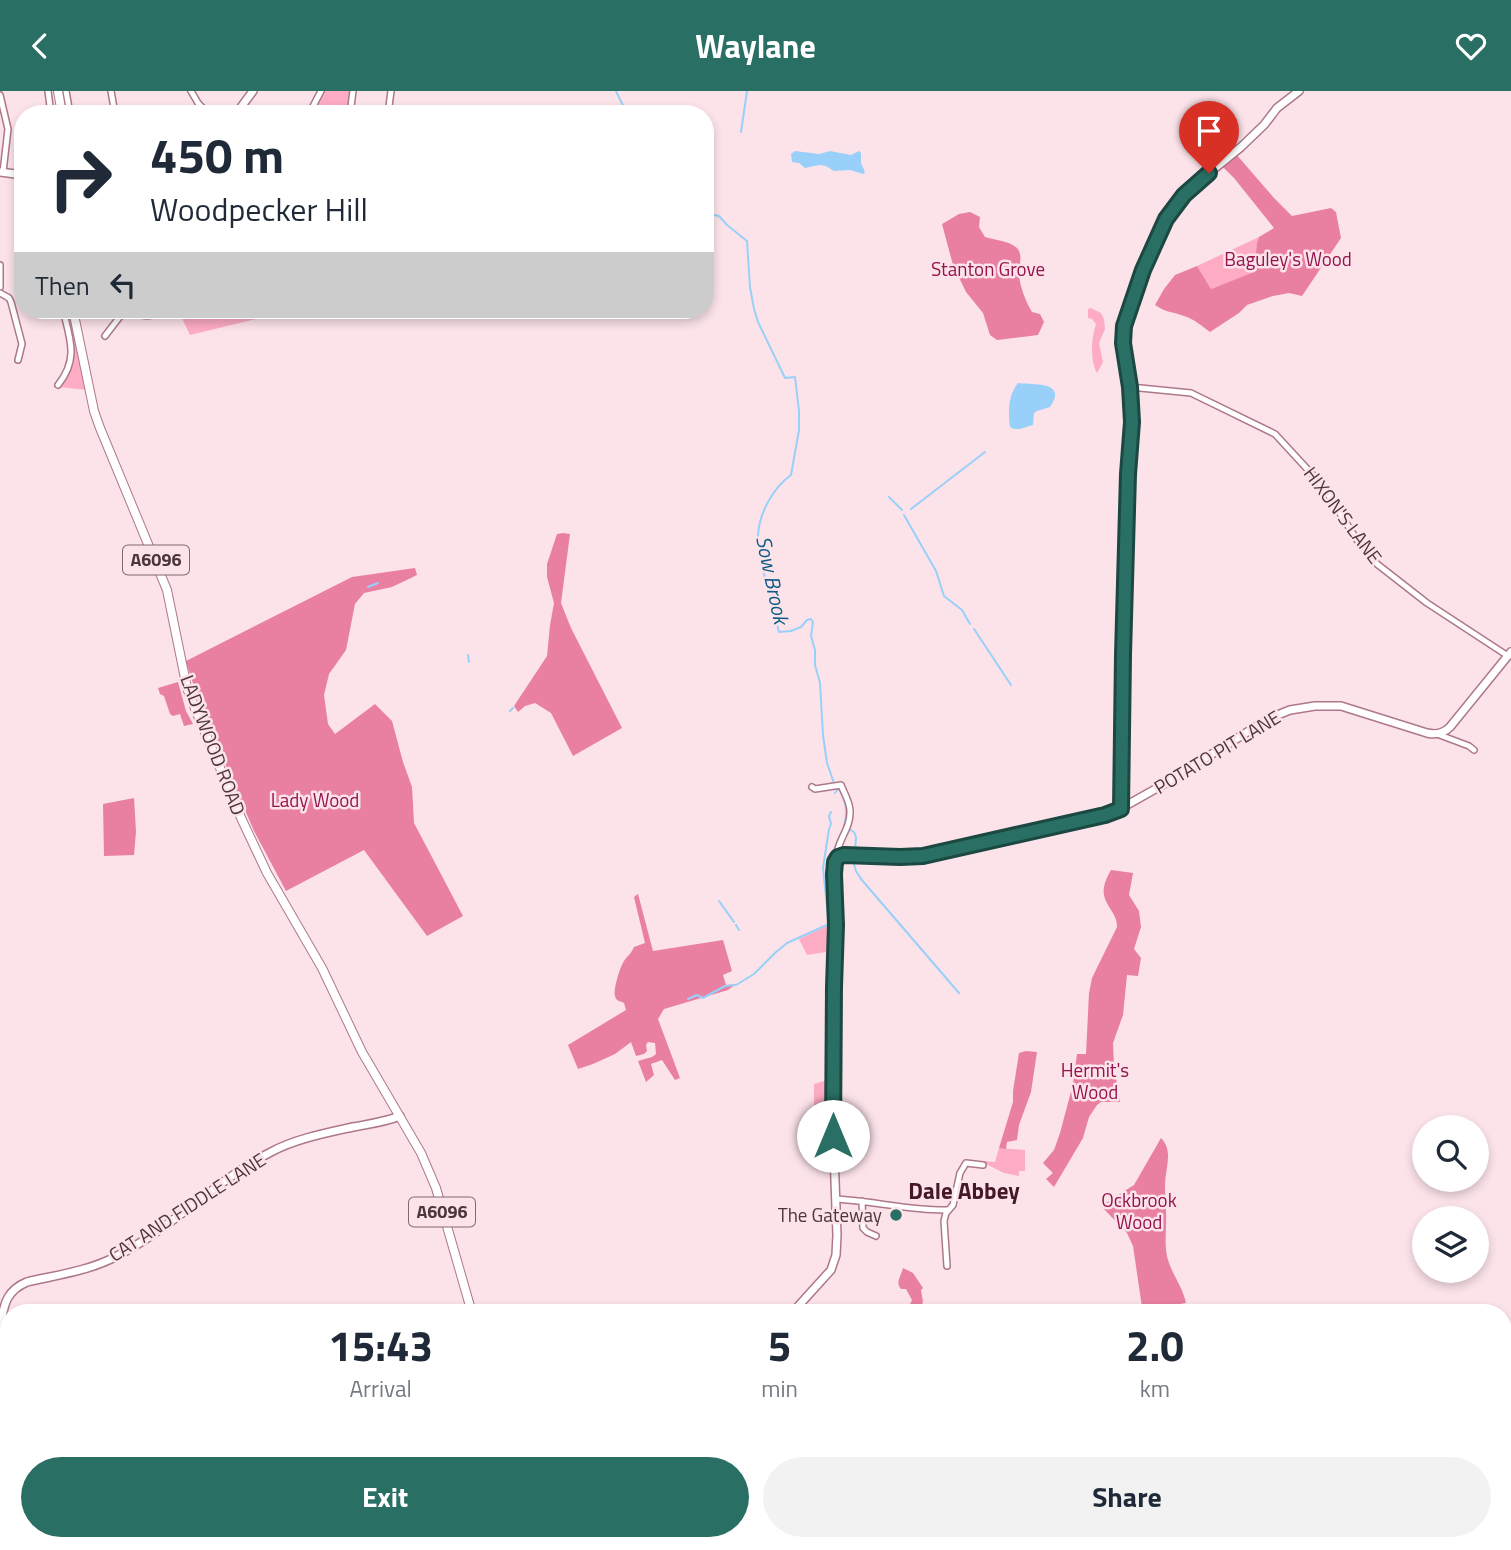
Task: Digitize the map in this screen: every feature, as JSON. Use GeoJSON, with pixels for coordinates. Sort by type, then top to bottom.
{"type":"FeatureCollection","features":[{"type":"Feature","properties":{"kind":"main road","name":"LADYWOOD ROAD"},"geometry":{"type":"LineString","coordinates":[[75,319],[94,411],[167,590],[184,677],[195,711],[267,873],[322,968],[378,1082],[400,1116]]}},
{"type":"Feature","properties":{"kind":"main road","name":"A6096"},"geometry":{"type":"LineString","coordinates":[[400,1116],[436,1188],[469,1304]]}},
{"type":"Feature","properties":{"kind":"street"},"geometry":{"type":"LineString","coordinates":[[1121,809],[1128,474],[1132,422],[1123,343],[1124,326],[1143,270],[1166,219],[1187,191],[1241,147],[1277,108],[1299,91]]}},
{"type":"Feature","properties":{"kind":"street"},"geometry":{"type":"LineString","coordinates":[[0,95],[7,141],[1,172]]}},
{"type":"Feature","properties":{"kind":"street"},"geometry":{"type":"LineString","coordinates":[[0,265],[0,287]]}},
{"type":"Feature","properties":{"kind":"street"},"geometry":{"type":"LineString","coordinates":[[0,293],[9,298],[14,310]]}},
{"type":"Feature","properties":{"kind":"street"},"geometry":{"type":"LineString","coordinates":[[16,319],[22,344],[18,360]]}},
{"type":"Feature","properties":{"kind":"street"},"geometry":{"type":"LineString","coordinates":[[58,385],[70,364],[72,348],[65,319]]}},
{"type":"Feature","properties":{"kind":"street"},"geometry":{"type":"LineString","coordinates":[[105,336],[119,319]]}},
{"type":"Feature","properties":{"kind":"street","name":"HIXON'S LANE"},"geometry":{"type":"LineString","coordinates":[[1130,387],[1191,393],[1275,433],[1322,485],[1357,540],[1377,564],[1427,603],[1510,654]]}},
{"type":"Feature","properties":{"kind":"street"},"geometry":{"type":"LineString","coordinates":[[1437,734],[1447,730],[1510,654]]}},
{"type":"Feature","properties":{"kind":"street","name":"POTATO PIT LANE"},"geometry":{"type":"LineString","coordinates":[[836,859],[844,855],[923,856],[1105,815],[1121,809],[1256,726],[1290,710],[1341,706],[1437,734],[1474,750]]}},
{"type":"Feature","properties":{"kind":"street"},"geometry":{"type":"LineString","coordinates":[[1447,730],[1451,740]]}},
{"type":"Feature","properties":{"kind":"street"},"geometry":{"type":"LineString","coordinates":[[800,1304],[831,1270],[836,1255],[838,1235],[833,1126],[836,925],[834,874],[836,850],[849,822],[850,807],[841,785],[815,789],[812,787]]}},
{"type":"Feature","properties":{"kind":"street","name":"CAT AND FIDDLE LANE"},"geometry":{"type":"LineString","coordinates":[[5,1304],[19,1285],[98,1265],[117,1256],[159,1230],[220,1184],[271,1151],[310,1138],[400,1116]]}},
{"type":"Feature","properties":{"kind":"street"},"geometry":{"type":"LineString","coordinates":[[947,1266],[944,1221],[953,1205],[960,1173],[965,1164],[983,1165]]}},
{"type":"Feature","properties":{"kind":"street"},"geometry":{"type":"LineString","coordinates":[[836,1199],[948,1210]]}},
{"type":"Feature","properties":{"kind":"street"},"geometry":{"type":"LineString","coordinates":[[862,1201],[863,1228],[876,1236]]}},
{"type":"Feature","properties":{"kind":"street"},"geometry":{"type":"LineString","coordinates":[[933,1210],[944,1221]]}},
{"type":"Feature","properties":{"kind":"shaded area"},"geometry":{"type":"Polygon","coordinates":[[[323,91],[351,91],[349,105],[316,105],[323,91]]]}},
{"type":"Feature","properties":{"kind":"shaded area"},"geometry":{"type":"Polygon","coordinates":[[[1259,237],[1255,272],[1211,289],[1197,266],[1259,237]]]}},
{"type":"Feature","properties":{"kind":"shaded area"},"geometry":{"type":"Polygon","coordinates":[[[1088,309],[1101,313],[1105,329],[1099,343],[1103,362],[1097,373],[1092,349],[1096,324],[1088,318],[1088,309]]]}},
{"type":"Feature","properties":{"kind":"shaded area"},"geometry":{"type":"Polygon","coordinates":[[[66,319],[72,319],[88,390],[58,387],[69,369],[70,341],[66,319]]]}},
{"type":"Feature","properties":{"kind":"shaded area"},"geometry":{"type":"Polygon","coordinates":[[[182,319],[256,319],[190,335],[182,319]]]}},
{"type":"Feature","properties":{"kind":"shaded area"},"geometry":{"type":"Polygon","coordinates":[[[831,924],[832,951],[807,955],[799,939],[831,924]]]}},
{"type":"Feature","properties":{"kind":"shaded area"},"geometry":{"type":"Polygon","coordinates":[[[831,1079],[831,1131],[820,1131],[819,1138],[814,1137],[814,1084],[831,1079]]]}},
{"type":"Feature","properties":{"kind":"shaded area"},"geometry":{"type":"Polygon","coordinates":[[[999,1148],[1025,1150],[1025,1171],[1019,1171],[1019,1176],[1004,1173],[984,1163],[995,1162],[999,1148]]]}},
{"type":"Feature","properties":{"kind":"green space","name":"Baguley's Wood"},"geometry":{"type":"Polygon","coordinates":[[[1236,154],[1292,216],[1331,208],[1336,212],[1341,238],[1302,296],[1289,293],[1247,305],[1210,332],[1191,319],[1155,305],[1175,275],[1197,266],[1211,289],[1254,272],[1259,237],[1274,228],[1222,166],[1236,154]]]}},
{"type":"Feature","properties":{"kind":"green space","name":"Stanton Grove"},"geometry":{"type":"Polygon","coordinates":[[[970,212],[980,217],[979,227],[985,237],[1010,244],[1019,251],[1019,275],[1024,294],[1032,312],[1040,314],[1044,322],[1038,335],[997,340],[990,335],[983,313],[966,292],[953,265],[942,224],[959,214],[970,212]]]}},
{"type":"Feature","properties":{"kind":"green space"},"geometry":{"type":"Polygon","coordinates":[[[557,534],[570,534],[561,603],[622,728],[573,756],[551,713],[535,703],[518,712],[514,706],[547,656],[554,603],[547,577],[547,564],[557,534]]]}},
{"type":"Feature","properties":{"kind":"green space","name":"Lady Wood"},"geometry":{"type":"Polygon","coordinates":[[[415,568],[417,575],[392,587],[364,593],[355,604],[346,650],[329,674],[324,695],[328,724],[335,734],[375,704],[392,721],[412,787],[414,823],[463,916],[427,936],[364,850],[286,891],[254,831],[199,703],[186,661],[352,577],[415,568]]]}},
{"type":"Feature","properties":{"kind":"green space"},"geometry":{"type":"Polygon","coordinates":[[[178,682],[186,711],[193,724],[184,726],[180,714],[170,714],[164,696],[160,694],[158,688],[178,682]]]}},
{"type":"Feature","properties":{"kind":"green space"},"geometry":{"type":"Polygon","coordinates":[[[134,798],[134,855],[104,856],[103,804],[134,798]]]}},
{"type":"Feature","properties":{"kind":"green space","name":"Hermit's Wood"},"geometry":{"type":"Polygon","coordinates":[[[1111,870],[1133,873],[1129,895],[1139,911],[1141,927],[1134,949],[1141,958],[1138,976],[1127,975],[1123,1015],[1113,1043],[1120,1102],[1101,1102],[1097,1105],[1089,1117],[1083,1138],[1054,1187],[1046,1179],[1053,1173],[1043,1163],[1054,1150],[1060,1133],[1073,1084],[1077,1054],[1086,1054],[1092,978],[1117,927],[1104,893],[1111,870]]]}},
{"type":"Feature","properties":{"kind":"green space"},"geometry":{"type":"Polygon","coordinates":[[[638,894],[653,951],[723,940],[732,971],[723,975],[726,985],[736,984],[728,990],[664,1009],[658,1019],[680,1078],[675,1080],[662,1060],[651,1064],[654,1075],[646,1082],[638,1061],[656,1054],[655,1043],[648,1042],[647,1051],[636,1056],[631,1042],[615,1054],[578,1069],[568,1045],[626,1010],[624,1003],[616,998],[615,989],[624,961],[634,947],[645,943],[634,897],[638,894]]]}},
{"type":"Feature","properties":{"kind":"green space"},"geometry":{"type":"Polygon","coordinates":[[[1037,1052],[1031,1092],[1019,1125],[1017,1140],[1007,1142],[1006,1149],[999,1148],[1013,1102],[1019,1053],[1037,1052]]]}},
{"type":"Feature","properties":{"kind":"green space","name":"Ockbrook Wood"},"geometry":{"type":"Polygon","coordinates":[[[1161,1138],[1168,1154],[1165,1185],[1166,1251],[1186,1303],[1142,1304],[1133,1246],[1127,1233],[1101,1206],[1134,1185],[1161,1138]]]}},
{"type":"Feature","properties":{"kind":"green space"},"geometry":{"type":"Polygon","coordinates":[[[903,1268],[913,1273],[923,1288],[922,1304],[910,1304],[912,1300],[906,1289],[901,1289],[899,1279],[903,1268]]]}},
{"type":"Feature","properties":{"kind":"water"},"geometry":{"type":"Polygon","coordinates":[[[795,151],[819,154],[830,151],[851,155],[859,151],[865,172],[834,171],[819,165],[805,168],[792,162],[791,154],[795,151]]]}},
{"type":"Feature","properties":{"kind":"water"},"geometry":{"type":"Polygon","coordinates":[[[1018,383],[1047,386],[1055,393],[1050,407],[1034,413],[1033,425],[1014,429],[1010,427],[1009,404],[1018,383]]]}},
{"type":"Feature","properties":{"kind":"waterway","name":"Sow Brook"},"geometry":{"type":"LineString","coordinates":[[616,91],[623,105]]}},
{"type":"Feature","properties":{"kind":"waterway"},"geometry":{"type":"LineString","coordinates":[[741,132],[747,91]]}},
{"type":"Feature","properties":{"kind":"waterway","name":"Sow Brook"},"geometry":{"type":"LineString","coordinates":[[714,215],[719,216],[747,241],[750,287],[758,322],[785,378],[795,377],[799,430],[791,475],[778,487],[764,510],[758,545],[779,632],[801,627],[807,620],[811,619],[813,622],[811,636],[820,683],[823,735],[827,763],[834,783]]}},
{"type":"Feature","properties":{"kind":"waterway"},"geometry":{"type":"LineString","coordinates":[[911,509],[985,452]]}},
{"type":"Feature","properties":{"kind":"waterway"},"geometry":{"type":"LineString","coordinates":[[889,497],[902,510]]}},
{"type":"Feature","properties":{"kind":"waterway"},"geometry":{"type":"LineString","coordinates":[[904,515],[936,571],[944,596],[962,610],[970,624]]}},
{"type":"Feature","properties":{"kind":"waterway"},"geometry":{"type":"LineString","coordinates":[[368,587],[378,583]]}},
{"type":"Feature","properties":{"kind":"waterway"},"geometry":{"type":"LineString","coordinates":[[974,629],[1011,685]]}},
{"type":"Feature","properties":{"kind":"waterway"},"geometry":{"type":"LineString","coordinates":[[468,655],[469,662]]}},
{"type":"Feature","properties":{"kind":"waterway"},"geometry":{"type":"LineString","coordinates":[[510,711],[513,708]]}},
{"type":"Feature","properties":{"kind":"waterway","name":"Sow Brook"},"geometry":{"type":"LineString","coordinates":[[835,793],[839,788],[846,807],[844,826],[854,832],[855,851]]}},
{"type":"Feature","properties":{"kind":"waterway"},"geometry":{"type":"LineString","coordinates":[[828,917],[823,868],[831,812]]}},
{"type":"Feature","properties":{"kind":"waterway","name":"Sow Brook"},"geometry":{"type":"LineString","coordinates":[[855,858],[853,861],[861,879],[959,993]]}},
{"type":"Feature","properties":{"kind":"waterway"},"geometry":{"type":"LineString","coordinates":[[719,901],[734,922]]}},
{"type":"Feature","properties":{"kind":"waterway"},"geometry":{"type":"LineString","coordinates":[[688,999],[697,995],[703,998],[725,986],[736,985],[754,974],[787,943],[829,924]]}},
{"type":"Feature","properties":{"kind":"waterway"},"geometry":{"type":"LineString","coordinates":[[736,925],[739,930]]}},
{"type":"Feature","properties":{"kind":"place","name":"The Gateway"},"geometry":{"type":"Point","coordinates":[896,1215]}},
{"type":"Feature","properties":{"kind":"district","name":"Dale Abbey"},"geometry":{"type":"Point","coordinates":[964,1191]}},
{"type":"Feature","properties":{"kind":"route"},"geometry":{"type":"LineString","coordinates":[[833,1136],[836,948],[834,874],[838,857],[923,856],[1111,814],[1121,809],[1128,474],[1132,422],[1123,343],[1124,326],[1143,270],[1166,219],[1184,195],[1209,173]]}}]}
